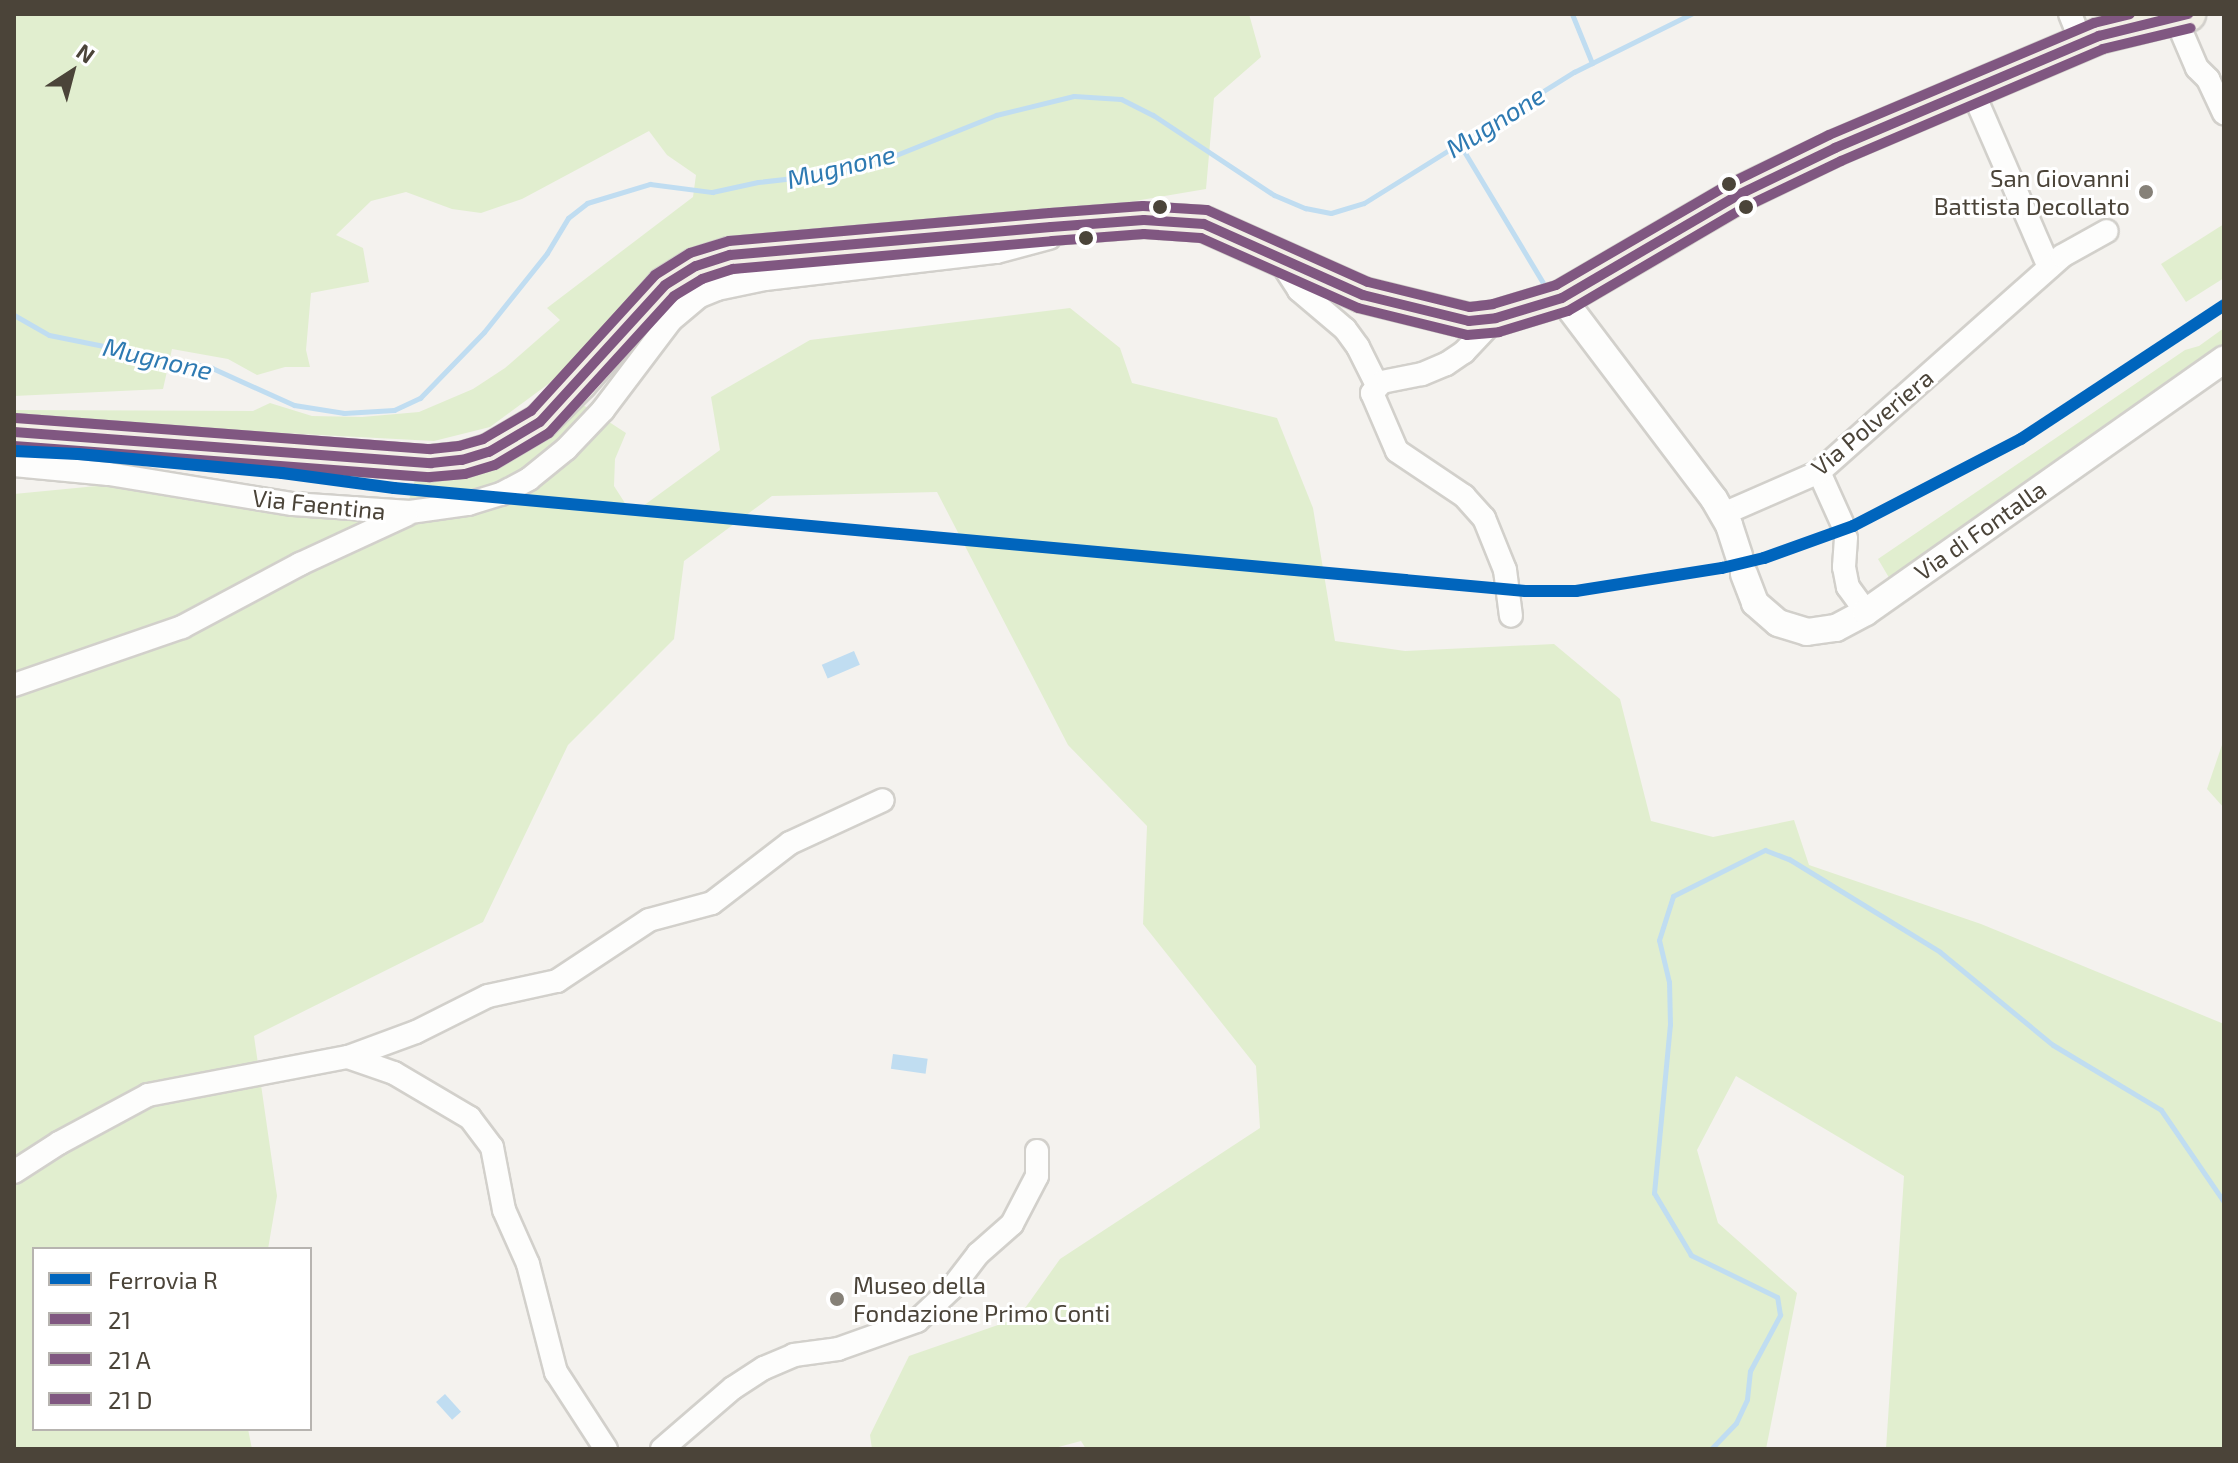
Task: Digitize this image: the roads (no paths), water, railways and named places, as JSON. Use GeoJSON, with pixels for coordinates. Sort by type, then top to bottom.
{"type":"FeatureCollection","features":[{"type":"Feature","properties":{"kind":"main road","name":"Via Faentina"},"geometry":{"type":"LineString","coordinates":[[14,432],[431,463],[462,460],[489,452],[540,422],[580,382],[665,285],[706,262],[730,255],[1051,227],[1186,221],[1222,230],[1386,302],[1469,321],[1496,318],[1562,298],[1762,182],[1972,90],[2076,29],[2184,16]]}},
{"type":"Feature","properties":{"kind":"street"},"geometry":{"type":"LineString","coordinates":[[2184,16],[2197,68],[2208,79],[2224,113]]}},
{"type":"Feature","properties":{"kind":"street"},"geometry":{"type":"LineString","coordinates":[[1972,90],[2049,267]]}},
{"type":"Feature","properties":{"kind":"street","name":"Via Faentina"},"geometry":{"type":"LineString","coordinates":[[14,465],[109,474],[293,504],[410,512],[468,504],[501,494],[529,479],[566,449],[603,410],[671,320],[685,306],[717,289],[765,279],[996,252],[1044,242],[1050,237],[1051,227]]}},
{"type":"Feature","properties":{"kind":"street","name":"Via Polveriera"},"geometry":{"type":"LineString","coordinates":[[1723,514],[1819,472],[2062,256],[2107,231]]}},
{"type":"Feature","properties":{"kind":"street"},"geometry":{"type":"LineString","coordinates":[[1276,255],[1299,290],[1345,329],[1377,385]]}},
{"type":"Feature","properties":{"kind":"street"},"geometry":{"type":"LineString","coordinates":[[1562,298],[1723,514]]}},
{"type":"Feature","properties":{"kind":"street"},"geometry":{"type":"LineString","coordinates":[[1496,318],[1464,352],[1446,364],[1377,385],[1372,393],[1397,451],[1464,496],[1484,518],[1505,570],[1511,616]]}},
{"type":"Feature","properties":{"kind":"street","name":"Via di Fontalla"},"geometry":{"type":"LineString","coordinates":[[1723,514],[1755,603],[1791,629],[1822,632],[1866,612],[2224,359]]}},
{"type":"Feature","properties":{"kind":"street"},"geometry":{"type":"LineString","coordinates":[[1819,472],[1844,530],[1844,567],[1848,587],[1866,612]]}},
{"type":"Feature","properties":{"kind":"street"},"geometry":{"type":"LineString","coordinates":[[14,685],[182,627],[300,564],[410,512]]}},
{"type":"Feature","properties":{"kind":"street"},"geometry":{"type":"LineString","coordinates":[[14,1172],[59,1143],[148,1095],[348,1057],[416,1032],[488,996],[557,981],[649,920],[712,903],[790,843],[883,800]]}},
{"type":"Feature","properties":{"kind":"street"},"geometry":{"type":"LineString","coordinates":[[348,1057],[394,1073],[465,1114],[492,1147],[504,1210],[528,1264],[556,1372],[606,1449]]}},
{"type":"Feature","properties":{"kind":"street"},"geometry":{"type":"LineString","coordinates":[[662,1449],[733,1388],[764,1368],[794,1355],[838,1349],[917,1321],[952,1288],[978,1254],[1012,1224],[1037,1176],[1037,1151]]}},
{"type":"Feature","properties":{"kind":"water"},"geometry":{"type":"Polygon","coordinates":[[[854,651],[860,665],[828,678],[822,665],[854,651]]]}},
{"type":"Feature","properties":{"kind":"water"},"geometry":{"type":"Polygon","coordinates":[[[893,1054],[928,1059],[926,1074],[891,1069],[893,1054]]]}},
{"type":"Feature","properties":{"kind":"water"},"geometry":{"type":"Polygon","coordinates":[[[445,1394],[461,1412],[452,1420],[436,1402],[445,1394]]]}},
{"type":"Feature","properties":{"kind":"waterway"},"geometry":{"type":"LineString","coordinates":[[1572,14],[1592,63]]}},
{"type":"Feature","properties":{"kind":"waterway","name":"Mugnone"},"geometry":{"type":"LineString","coordinates":[[14,315],[49,335],[212,368],[294,405],[344,413],[394,410],[420,398],[484,332],[547,253],[568,218],[587,203],[650,184],[712,192],[758,182],[821,175],[881,161],[996,115],[1074,96],[1121,99],[1153,115],[1274,195],[1305,208],[1331,213],[1364,203],[1574,72],[1691,14]]}},
{"type":"Feature","properties":{"kind":"waterway"},"geometry":{"type":"LineString","coordinates":[[1459,143],[1545,286]]}},
{"type":"Feature","properties":{"kind":"waterway"},"geometry":{"type":"LineString","coordinates":[[1711,1449],[1736,1423],[1747,1399],[1750,1371],[1780,1315],[1777,1297],[1691,1255],[1654,1193],[1670,1025],[1669,982],[1659,940],[1673,896],[1765,850],[1789,859],[1940,952],[2053,1045],[2161,1110],[2224,1202]]}},
{"type":"Feature","properties":{"kind":"rail line","name":"R"},"geometry":{"type":"LineString","coordinates":[[14,451],[78,454],[282,473],[394,488],[1525,591],[1576,591],[1722,568],[1764,558],[1853,526],[2021,439],[2224,305]]}},
{"type":"Feature","properties":{"kind":"place","name":"San Giovanni Battista Decollato"},"geometry":{"type":"Point","coordinates":[2146,192]}},
{"type":"Feature","properties":{"kind":"place","name":"Museo della Fondazione Primo Conti"},"geometry":{"type":"Point","coordinates":[837,1299]}}]}
